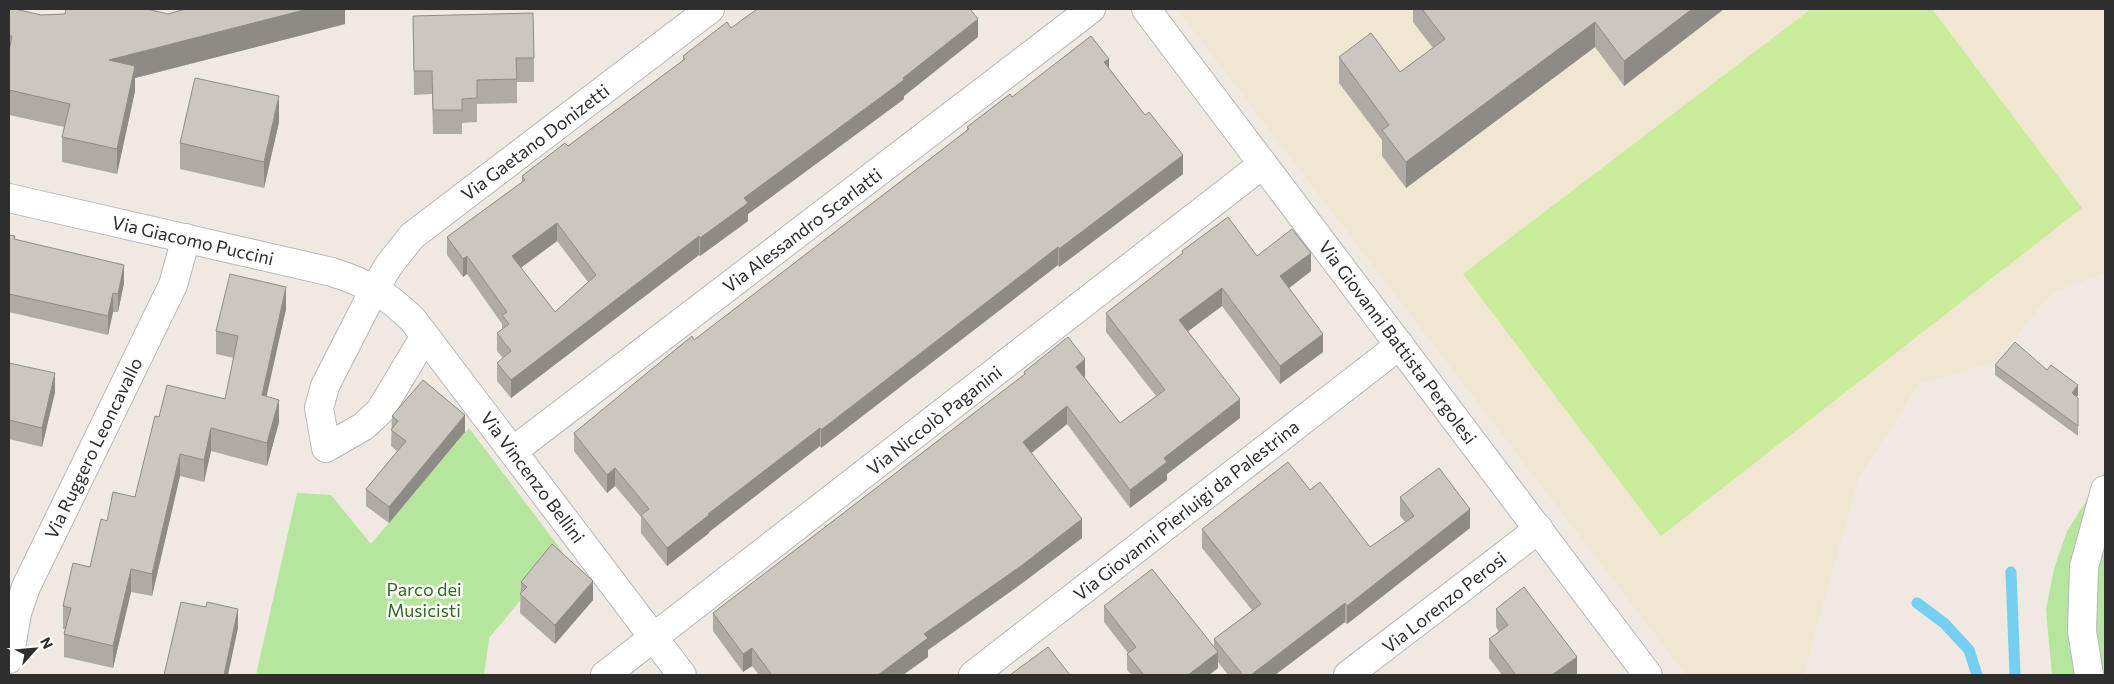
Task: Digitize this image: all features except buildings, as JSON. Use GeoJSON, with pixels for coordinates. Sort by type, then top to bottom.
{"type":"FeatureCollection","features":[{"type":"Feature","properties":{"kind":"street","name":"Via Gaetano Donizetti"},"geometry":{"type":"LineString","coordinates":[[425,336],[380,411],[364,426],[326,448],[319,408],[325,386],[375,288],[389,265],[412,236],[710,9]]}},
{"type":"Feature","properties":{"kind":"street","name":"Via Alessandro Scarlatti"},"geometry":{"type":"LineString","coordinates":[[513,451],[1091,9]]}},
{"type":"Feature","properties":{"kind":"street","name":"Via Giovanni Battista Pergolesi"},"geometry":{"type":"LineString","coordinates":[[1146,9],[1648,675]]}},
{"type":"Feature","properties":{"kind":"street","name":"Via Niccolò Paganini"},"geometry":{"type":"LineString","coordinates":[[605,675],[1263,164]]}},
{"type":"Feature","properties":{"kind":"street","name":"Via Giacomo Puccini"},"geometry":{"type":"LineString","coordinates":[[9,198],[332,272],[375,288]]}},
{"type":"Feature","properties":{"kind":"street","name":"Via Ruggero Leoncavallo"},"geometry":{"type":"LineString","coordinates":[[9,659],[17,612],[26,587],[173,285],[186,238]]}},
{"type":"Feature","properties":{"kind":"street","name":"Via Vincenzo Bellini"},"geometry":{"type":"LineString","coordinates":[[375,288],[396,303],[425,336],[682,675]]}},
{"type":"Feature","properties":{"kind":"street","name":"Via Giovanni Pierluigi da Palestrina"},"geometry":{"type":"LineString","coordinates":[[972,675],[1400,345]]}},
{"type":"Feature","properties":{"kind":"street"},"geometry":{"type":"LineString","coordinates":[[2089,675],[2082,631],[2084,567],[2105,490]]}},
{"type":"Feature","properties":{"kind":"street","name":"Via Lorenzo Perosi"},"geometry":{"type":"LineString","coordinates":[[1348,675],[1539,529]]}},
{"type":"Feature","properties":{"kind":"shaded area"},"geometry":{"type":"Polygon","coordinates":[[[1177,9],[2105,9],[2105,272],[2051,294],[1995,362],[1919,384],[1859,477],[1803,675],[1686,675],[1177,9]]]}},
{"type":"Feature","properties":{"kind":"green space"},"geometry":{"type":"Polygon","coordinates":[[[1811,9],[1932,9],[2082,208],[1661,536],[1463,274],[1811,9]]]}},
{"type":"Feature","properties":{"kind":"green space","name":"Parco dei Musicisti"},"geometry":{"type":"Polygon","coordinates":[[[469,428],[562,551],[489,638],[484,675],[256,675],[297,493],[331,495],[371,544],[469,428]]]}},
{"type":"Feature","properties":{"kind":"green space"},"geometry":{"type":"Polygon","coordinates":[[[2105,471],[2105,675],[2052,675],[2046,610],[2054,569],[2067,531],[2105,471]]]}},
{"type":"Feature","properties":{"kind":"waterway"},"geometry":{"type":"LineString","coordinates":[[2011,572],[2015,675]]}},
{"type":"Feature","properties":{"kind":"waterway"},"geometry":{"type":"LineString","coordinates":[[1917,603],[1944,623],[1969,650],[1977,675]]}}]}
